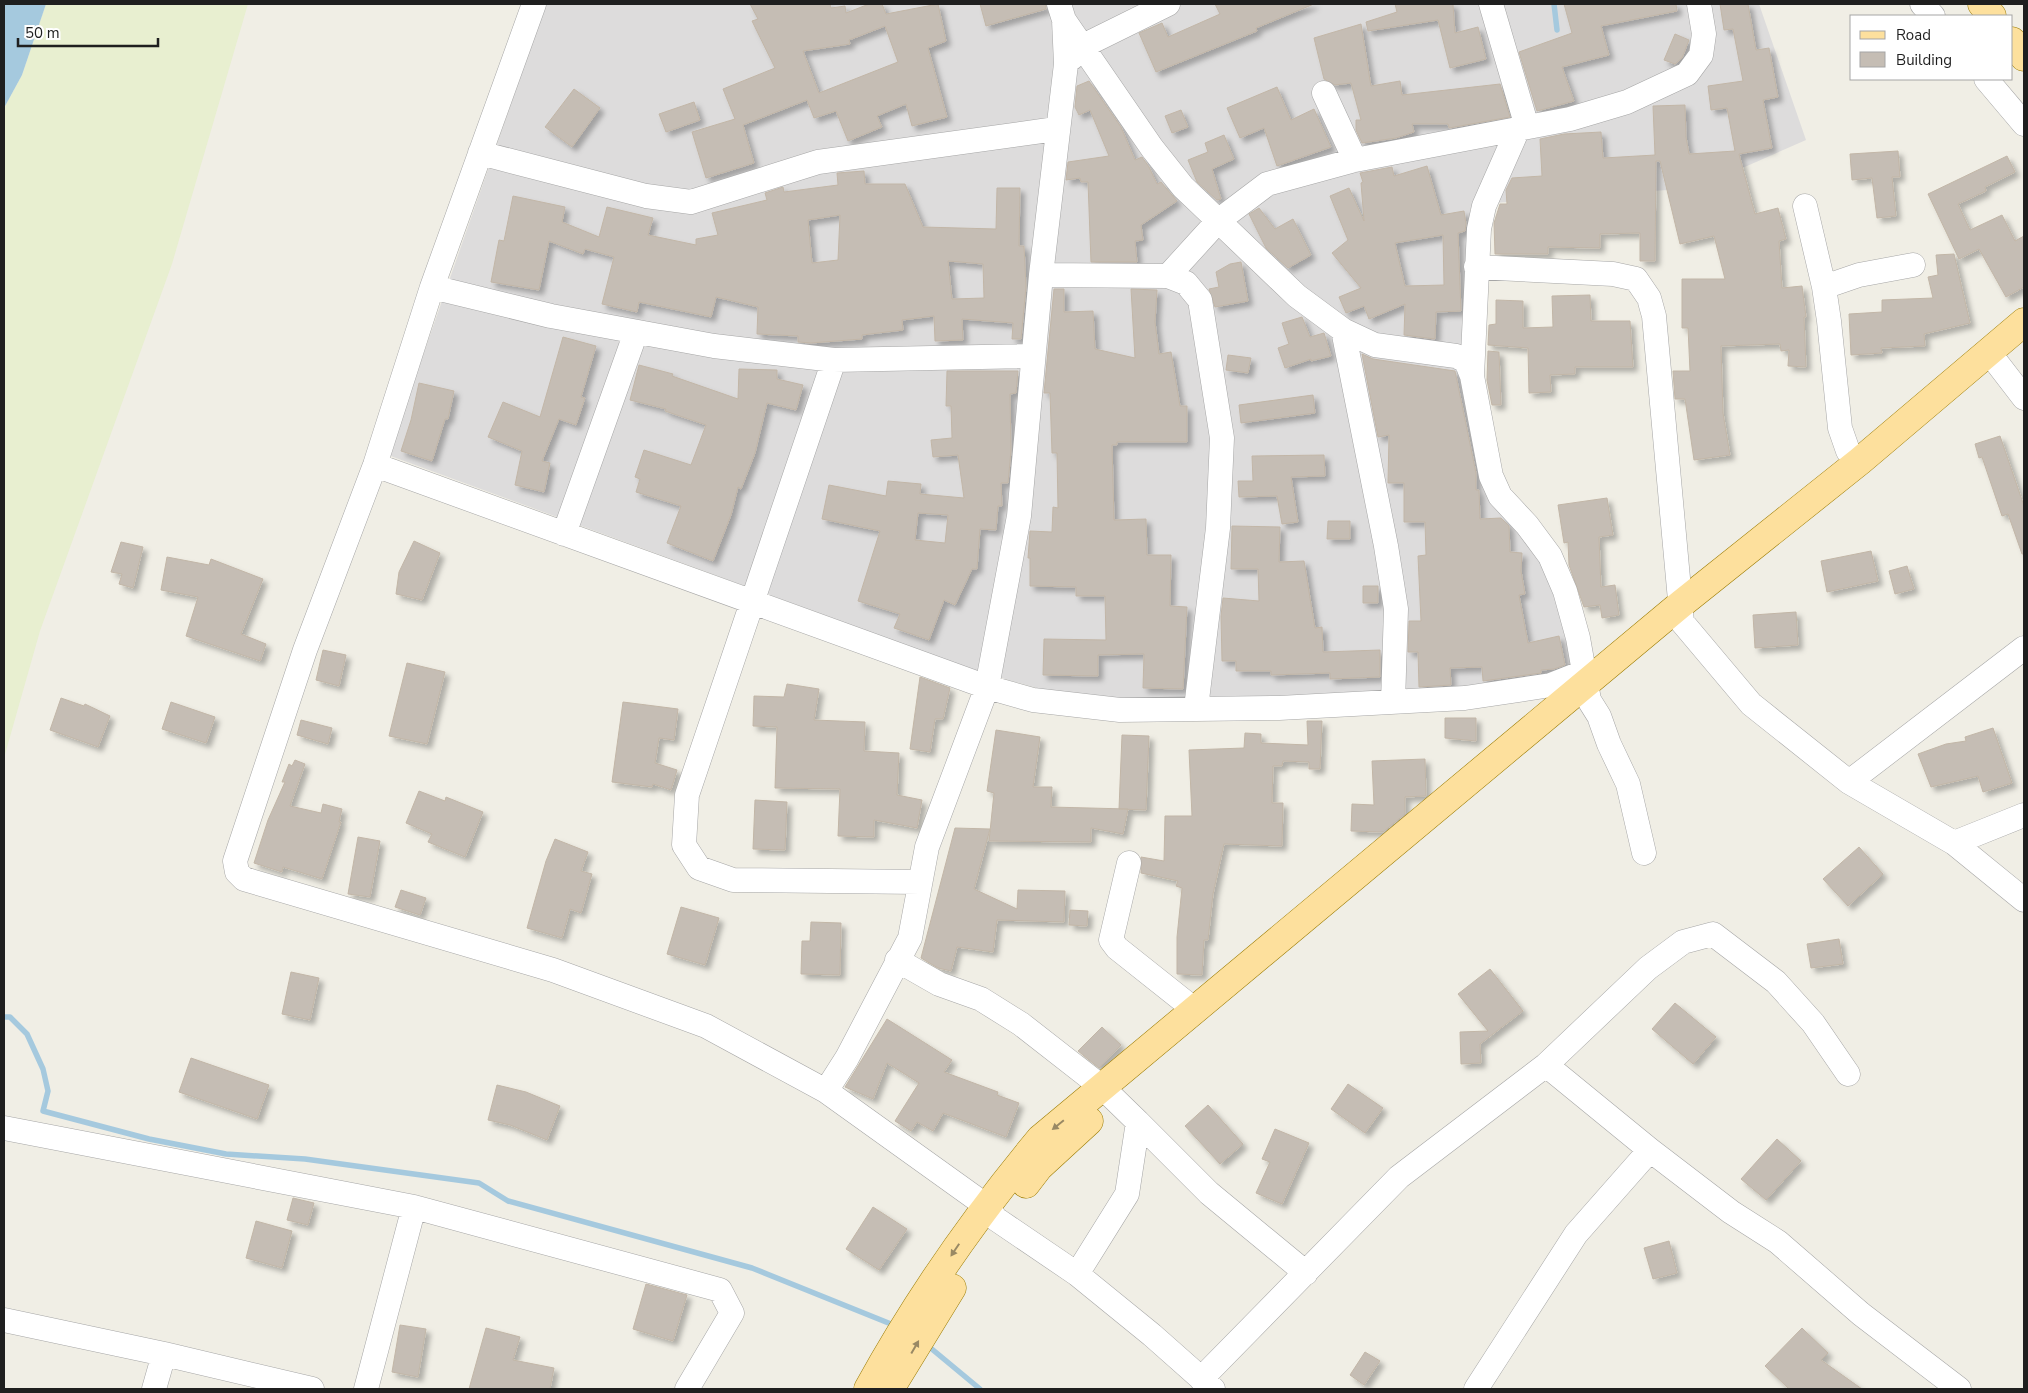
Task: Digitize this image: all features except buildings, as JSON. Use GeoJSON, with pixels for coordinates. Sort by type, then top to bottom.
{"type":"FeatureCollection","features":[{"type":"Feature","properties":{"kind":"main road"},"geometry":{"type":"LineString","coordinates":[[1982,4],[1991,15]]}},
{"type":"Feature","properties":{"kind":"main road"},"geometry":{"type":"LineString","coordinates":[[2013,42],[2024,57]]}},
{"type":"Feature","properties":{"kind":"main road"},"geometry":{"type":"LineString","coordinates":[[1682,613],[2024,322]]}},
{"type":"Feature","properties":{"kind":"main road"},"geometry":{"type":"LineString","coordinates":[[868,1389],[898,1336],[991,1212],[1039,1168],[1108,1094],[1195,1010],[1587,685],[1682,613],[2024,334]]}},
{"type":"Feature","properties":{"kind":"main road"},"geometry":{"type":"LineString","coordinates":[[1108,1094],[1587,685]]}},
{"type":"Feature","properties":{"kind":"main road"},"geometry":{"type":"LineString","coordinates":[[890,1389],[991,1212]]}},
{"type":"Feature","properties":{"kind":"street"},"geometry":{"type":"LineString","coordinates":[[534,4],[432,287],[375,466],[305,650],[236,861],[237,872],[244,879],[553,970],[706,1026],[826,1091],[1077,1274],[1207,1384],[1306,1273],[1399,1177],[1546,1065],[1648,968],[1683,942],[1713,934],[1776,982],[1812,1023],[1848,1074]]}},
{"type":"Feature","properties":{"kind":"street"},"geometry":{"type":"LineString","coordinates":[[1066,64],[1083,46],[1168,4]]}},
{"type":"Feature","properties":{"kind":"street"},"geometry":{"type":"LineString","coordinates":[[1472,376],[1479,229],[1484,206],[1523,128],[1491,4]]}},
{"type":"Feature","properties":{"kind":"street"},"geometry":{"type":"LineString","coordinates":[[1168,276],[1218,221],[1267,184],[1355,160],[1570,119],[1627,102],[1687,74],[1701,55],[1704,34],[1699,4]]}},
{"type":"Feature","properties":{"kind":"street"},"geometry":{"type":"LineString","coordinates":[[1922,4],[1931,15]]}},
{"type":"Feature","properties":{"kind":"street"},"geometry":{"type":"LineString","coordinates":[[1061,12],[1152,148],[1184,187],[1297,296],[1343,330],[1375,345],[1456,356],[1466,361],[1472,376],[1490,476],[1500,496],[1550,556],[1565,591],[1578,638],[1587,685],[1609,744],[1628,784],[1644,854]]}},
{"type":"Feature","properties":{"kind":"street"},"geometry":{"type":"LineString","coordinates":[[826,1091],[846,1058],[910,938],[927,847],[987,687],[1019,516],[1056,129],[1066,64],[1061,12]]}},
{"type":"Feature","properties":{"kind":"street"},"geometry":{"type":"LineString","coordinates":[[1987,80],[2024,124]]}},
{"type":"Feature","properties":{"kind":"street"},"geometry":{"type":"LineString","coordinates":[[1324,93],[1355,160]]}},
{"type":"Feature","properties":{"kind":"street"},"geometry":{"type":"LineString","coordinates":[[480,153],[646,196],[690,202],[706,199],[818,162],[1056,129]]}},
{"type":"Feature","properties":{"kind":"street"},"geometry":{"type":"LineString","coordinates":[[1805,206],[1824,287],[1840,428],[1848,451],[1860,461]]}},
{"type":"Feature","properties":{"kind":"street"},"geometry":{"type":"LineString","coordinates":[[1824,287],[1859,275],[1913,265]]}},
{"type":"Feature","properties":{"kind":"street"},"geometry":{"type":"LineString","coordinates":[[1476,267],[1613,274],[1636,279],[1649,298],[1654,316],[1682,613],[1751,704],[1849,782],[1954,843],[2024,900]]}},
{"type":"Feature","properties":{"kind":"street"},"geometry":{"type":"LineString","coordinates":[[1041,276],[1168,276],[1186,284],[1200,300],[1222,438],[1218,528],[1196,708]]}},
{"type":"Feature","properties":{"kind":"street"},"geometry":{"type":"LineString","coordinates":[[432,287],[551,316],[636,332],[714,346],[834,360],[1033,356]]}},
{"type":"Feature","properties":{"kind":"street"},"geometry":{"type":"LineString","coordinates":[[1343,330],[1396,610],[1393,702]]}},
{"type":"Feature","properties":{"kind":"street"},"geometry":{"type":"LineString","coordinates":[[564,534],[636,332]]}},
{"type":"Feature","properties":{"kind":"street"},"geometry":{"type":"LineString","coordinates":[[1994,359],[2024,398]]}},
{"type":"Feature","properties":{"kind":"street"},"geometry":{"type":"LineString","coordinates":[[834,360],[687,795],[684,844],[699,868],[733,880],[920,882]]}},
{"type":"Feature","properties":{"kind":"street"},"geometry":{"type":"LineString","coordinates":[[375,466],[987,687],[1033,700],[1120,710],[1279,708],[1466,698],[1517,692],[1551,685],[1587,685]]}},
{"type":"Feature","properties":{"kind":"street"},"geometry":{"type":"LineString","coordinates":[[1849,782],[2024,648]]}},
{"type":"Feature","properties":{"kind":"street"},"geometry":{"type":"LineString","coordinates":[[1954,843],[2024,815]]}},
{"type":"Feature","properties":{"kind":"street"},"geometry":{"type":"LineString","coordinates":[[1129,863],[1111,940],[1117,948],[1195,1010]]}},
{"type":"Feature","properties":{"kind":"street"},"geometry":{"type":"LineString","coordinates":[[897,960],[939,984],[981,999],[1021,1024],[1108,1094],[1209,1193],[1306,1273]]}},
{"type":"Feature","properties":{"kind":"street"},"geometry":{"type":"LineString","coordinates":[[1546,1065],[1650,1150],[1731,1212],[1778,1242],[1861,1314],[1959,1389]]}},
{"type":"Feature","properties":{"kind":"street"},"geometry":{"type":"LineString","coordinates":[[1077,1274],[1127,1194],[1138,1122]]}},
{"type":"Feature","properties":{"kind":"street"},"geometry":{"type":"LineString","coordinates":[[4,1128],[414,1207],[720,1290],[732,1313],[687,1389]]}},
{"type":"Feature","properties":{"kind":"street"},"geometry":{"type":"LineString","coordinates":[[1476,1389],[1576,1234],[1650,1150]]}},
{"type":"Feature","properties":{"kind":"street"},"geometry":{"type":"LineString","coordinates":[[366,1389],[414,1207]]}},
{"type":"Feature","properties":{"kind":"street"},"geometry":{"type":"LineString","coordinates":[[4,1320],[164,1354],[312,1389]]}},
{"type":"Feature","properties":{"kind":"street"},"geometry":{"type":"LineString","coordinates":[[154,1389],[164,1354]]}},
{"type":"Feature","properties":{"kind":"shaded area"},"geometry":{"type":"Polygon","coordinates":[[[546,4],[1759,4],[1806,140],[1731,173],[1667,190],[1494,203],[1470,209],[1469,414],[1554,582],[1578,684],[1107,708],[977,671],[388,455],[546,4]]]}},
{"type":"Feature","properties":{"kind":"green space"},"geometry":{"type":"Polygon","coordinates":[[[46,4],[248,4],[172,264],[40,631],[4,758],[4,108],[22,75],[46,4]]]}},
{"type":"Feature","properties":{"kind":"water"},"geometry":{"type":"Polygon","coordinates":[[[4,4],[46,4],[22,75],[4,108],[4,4]]]}},
{"type":"Feature","properties":{"kind":"waterway"},"geometry":{"type":"LineString","coordinates":[[1554,4],[1557,30]]}},
{"type":"Feature","properties":{"kind":"waterway"},"geometry":{"type":"LineString","coordinates":[[4,1017],[10,1017],[27,1034],[43,1069],[48,1091],[43,1111],[149,1139],[226,1154],[305,1159],[479,1183],[508,1201],[752,1268],[891,1324]]}},
{"type":"Feature","properties":{"kind":"waterway"},"geometry":{"type":"LineString","coordinates":[[927,1345],[980,1389]]}}]}
